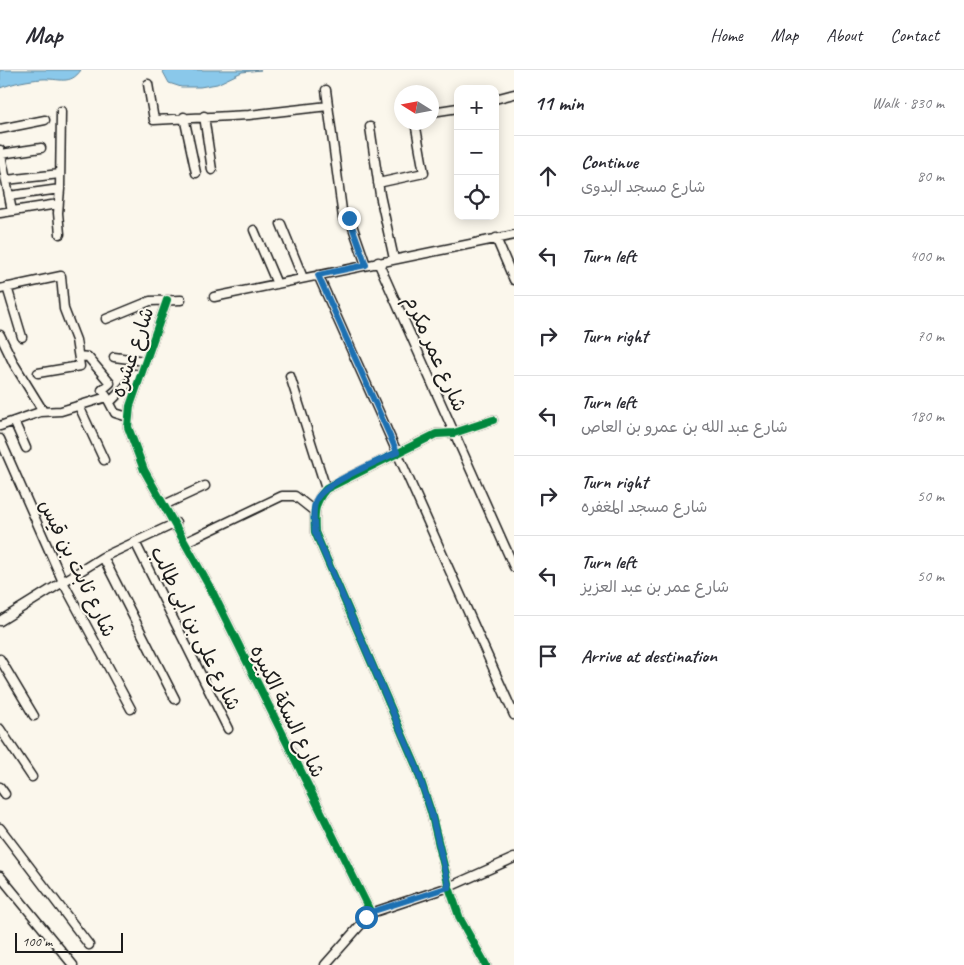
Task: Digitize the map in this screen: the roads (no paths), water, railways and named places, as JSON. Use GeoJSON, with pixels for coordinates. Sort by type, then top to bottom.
{"type":"FeatureCollection","features":[{"type":"Feature","properties":{"kind":"street"},"geometry":{"type":"LineString","coordinates":[[148,84],[154,120],[257,114],[328,106]]}},
{"type":"Feature","properties":{"kind":"street"},"geometry":{"type":"LineString","coordinates":[[326,90],[343,218],[350,219],[366,265]]}},
{"type":"Feature","properties":{"kind":"street"},"geometry":{"type":"LineString","coordinates":[[499,98],[514,94]]}},
{"type":"Feature","properties":{"kind":"street"},"geometry":{"type":"LineString","coordinates":[[439,111],[454,109]]}},
{"type":"Feature","properties":{"kind":"street"},"geometry":{"type":"LineString","coordinates":[[60,234],[58,204],[60,189],[61,111]]}},
{"type":"Feature","properties":{"kind":"street"},"geometry":{"type":"LineString","coordinates":[[204,116],[212,170]]}},
{"type":"Feature","properties":{"kind":"street"},"geometry":{"type":"LineString","coordinates":[[184,117],[196,173]]}},
{"type":"Feature","properties":{"kind":"street"},"geometry":{"type":"LineString","coordinates":[[0,130],[45,120]]}},
{"type":"Feature","properties":{"kind":"street"},"geometry":{"type":"LineString","coordinates":[[370,127],[378,183],[394,259]]}},
{"type":"Feature","properties":{"kind":"street"},"geometry":{"type":"LineString","coordinates":[[378,183],[424,173],[417,130]]}},
{"type":"Feature","properties":{"kind":"street"},"geometry":{"type":"LineString","coordinates":[[12,211],[3,180],[0,152],[40,148]]}},
{"type":"Feature","properties":{"kind":"street"},"geometry":{"type":"LineString","coordinates":[[3,180],[60,174]]}},
{"type":"Feature","properties":{"kind":"street"},"geometry":{"type":"LineString","coordinates":[[9,196],[60,189]]}},
{"type":"Feature","properties":{"kind":"street"},"geometry":{"type":"LineString","coordinates":[[0,213],[58,204]]}},
{"type":"Feature","properties":{"kind":"street"},"geometry":{"type":"LineString","coordinates":[[281,224],[303,278]]}},
{"type":"Feature","properties":{"kind":"street"},"geometry":{"type":"LineString","coordinates":[[254,230],[277,284]]}},
{"type":"Feature","properties":{"kind":"street"},"geometry":{"type":"LineString","coordinates":[[214,297],[514,235]]}},
{"type":"Feature","properties":{"kind":"street"},"geometry":{"type":"LineString","coordinates":[[496,238],[514,280]]}},
{"type":"Feature","properties":{"kind":"street","name":"شارع عمر مكرم"},"geometry":{"type":"LineString","coordinates":[[378,262],[514,567]]}},
{"type":"Feature","properties":{"kind":"street"},"geometry":{"type":"LineString","coordinates":[[318,275],[514,716]]}},
{"type":"Feature","properties":{"kind":"street"},"geometry":{"type":"LineString","coordinates":[[22,337],[4,288],[61,276],[64,309],[74,332],[80,366],[78,368],[38,373]]}},
{"type":"Feature","properties":{"kind":"street","name":"شارع عشره"},"geometry":{"type":"LineString","coordinates":[[167,300],[145,361],[128,417],[130,438],[164,505],[176,523]]}},
{"type":"Feature","properties":{"kind":"street"},"geometry":{"type":"LineString","coordinates":[[106,319],[150,301],[181,300]]}},
{"type":"Feature","properties":{"kind":"street"},"geometry":{"type":"LineString","coordinates":[[0,335],[10,358],[44,411]]}},
{"type":"Feature","properties":{"kind":"street"},"geometry":{"type":"LineString","coordinates":[[79,356],[88,357],[110,383],[104,394]]}},
{"type":"Feature","properties":{"kind":"street"},"geometry":{"type":"LineString","coordinates":[[114,357],[145,361]]}},
{"type":"Feature","properties":{"kind":"street"},"geometry":{"type":"LineString","coordinates":[[0,426],[44,411],[60,411],[79,406],[104,394],[124,388],[135,374]]}},
{"type":"Feature","properties":{"kind":"street"},"geometry":{"type":"LineString","coordinates":[[290,376],[326,489]]}},
{"type":"Feature","properties":{"kind":"street"},"geometry":{"type":"LineString","coordinates":[[104,394],[115,413],[128,417]]}},
{"type":"Feature","properties":{"kind":"street"},"geometry":{"type":"LineString","coordinates":[[79,406],[104,460]]}},
{"type":"Feature","properties":{"kind":"street"},"geometry":{"type":"LineString","coordinates":[[486,965],[460,919],[449,887],[431,812],[416,766],[315,532],[314,511],[317,500],[326,489],[397,452],[436,434],[454,433],[493,420]]}},
{"type":"Feature","properties":{"kind":"street"},"geometry":{"type":"LineString","coordinates":[[14,421],[26,448]]}},
{"type":"Feature","properties":{"kind":"street","name":"شارع ثابت بن قيس"},"geometry":{"type":"LineString","coordinates":[[0,439],[64,582],[130,710]]}},
{"type":"Feature","properties":{"kind":"street"},"geometry":{"type":"LineString","coordinates":[[164,505],[204,486]]}},
{"type":"Feature","properties":{"kind":"street"},"geometry":{"type":"LineString","coordinates":[[186,542],[282,496],[295,496],[314,511]]}},
{"type":"Feature","properties":{"kind":"street"},"geometry":{"type":"LineString","coordinates":[[0,621],[103,557],[176,523]]}},
{"type":"Feature","properties":{"kind":"street","name":"شارع السكة الكبيره"},"geometry":{"type":"LineString","coordinates":[[176,523],[371,913]]}},
{"type":"Feature","properties":{"kind":"street","name":"شارع على بن ابى طالب"},"geometry":{"type":"LineString","coordinates":[[135,542],[228,729]]}},
{"type":"Feature","properties":{"kind":"street"},"geometry":{"type":"LineString","coordinates":[[103,557],[175,699]]}},
{"type":"Feature","properties":{"kind":"street"},"geometry":{"type":"LineString","coordinates":[[0,659],[34,716]]}},
{"type":"Feature","properties":{"kind":"street"},"geometry":{"type":"LineString","coordinates":[[0,729],[32,777]]}},
{"type":"Feature","properties":{"kind":"street"},"geometry":{"type":"LineString","coordinates":[[0,828],[89,945]]}},
{"type":"Feature","properties":{"kind":"street"},"geometry":{"type":"LineString","coordinates":[[325,965],[371,913],[449,887],[514,858]]}},
{"type":"Feature","properties":{"kind":"street"},"geometry":{"type":"LineString","coordinates":[[0,876],[73,965]]}},
{"type":"Feature","properties":{"kind":"water"},"geometry":{"type":"Polygon","coordinates":[[[0,70],[81,70],[77,75],[68,80],[31,80],[0,88],[0,70]]]}},
{"type":"Feature","properties":{"kind":"water"},"geometry":{"type":"Polygon","coordinates":[[[162,70],[261,70],[242,72],[217,84],[200,87],[181,87],[169,83],[162,70]]]}}]}
